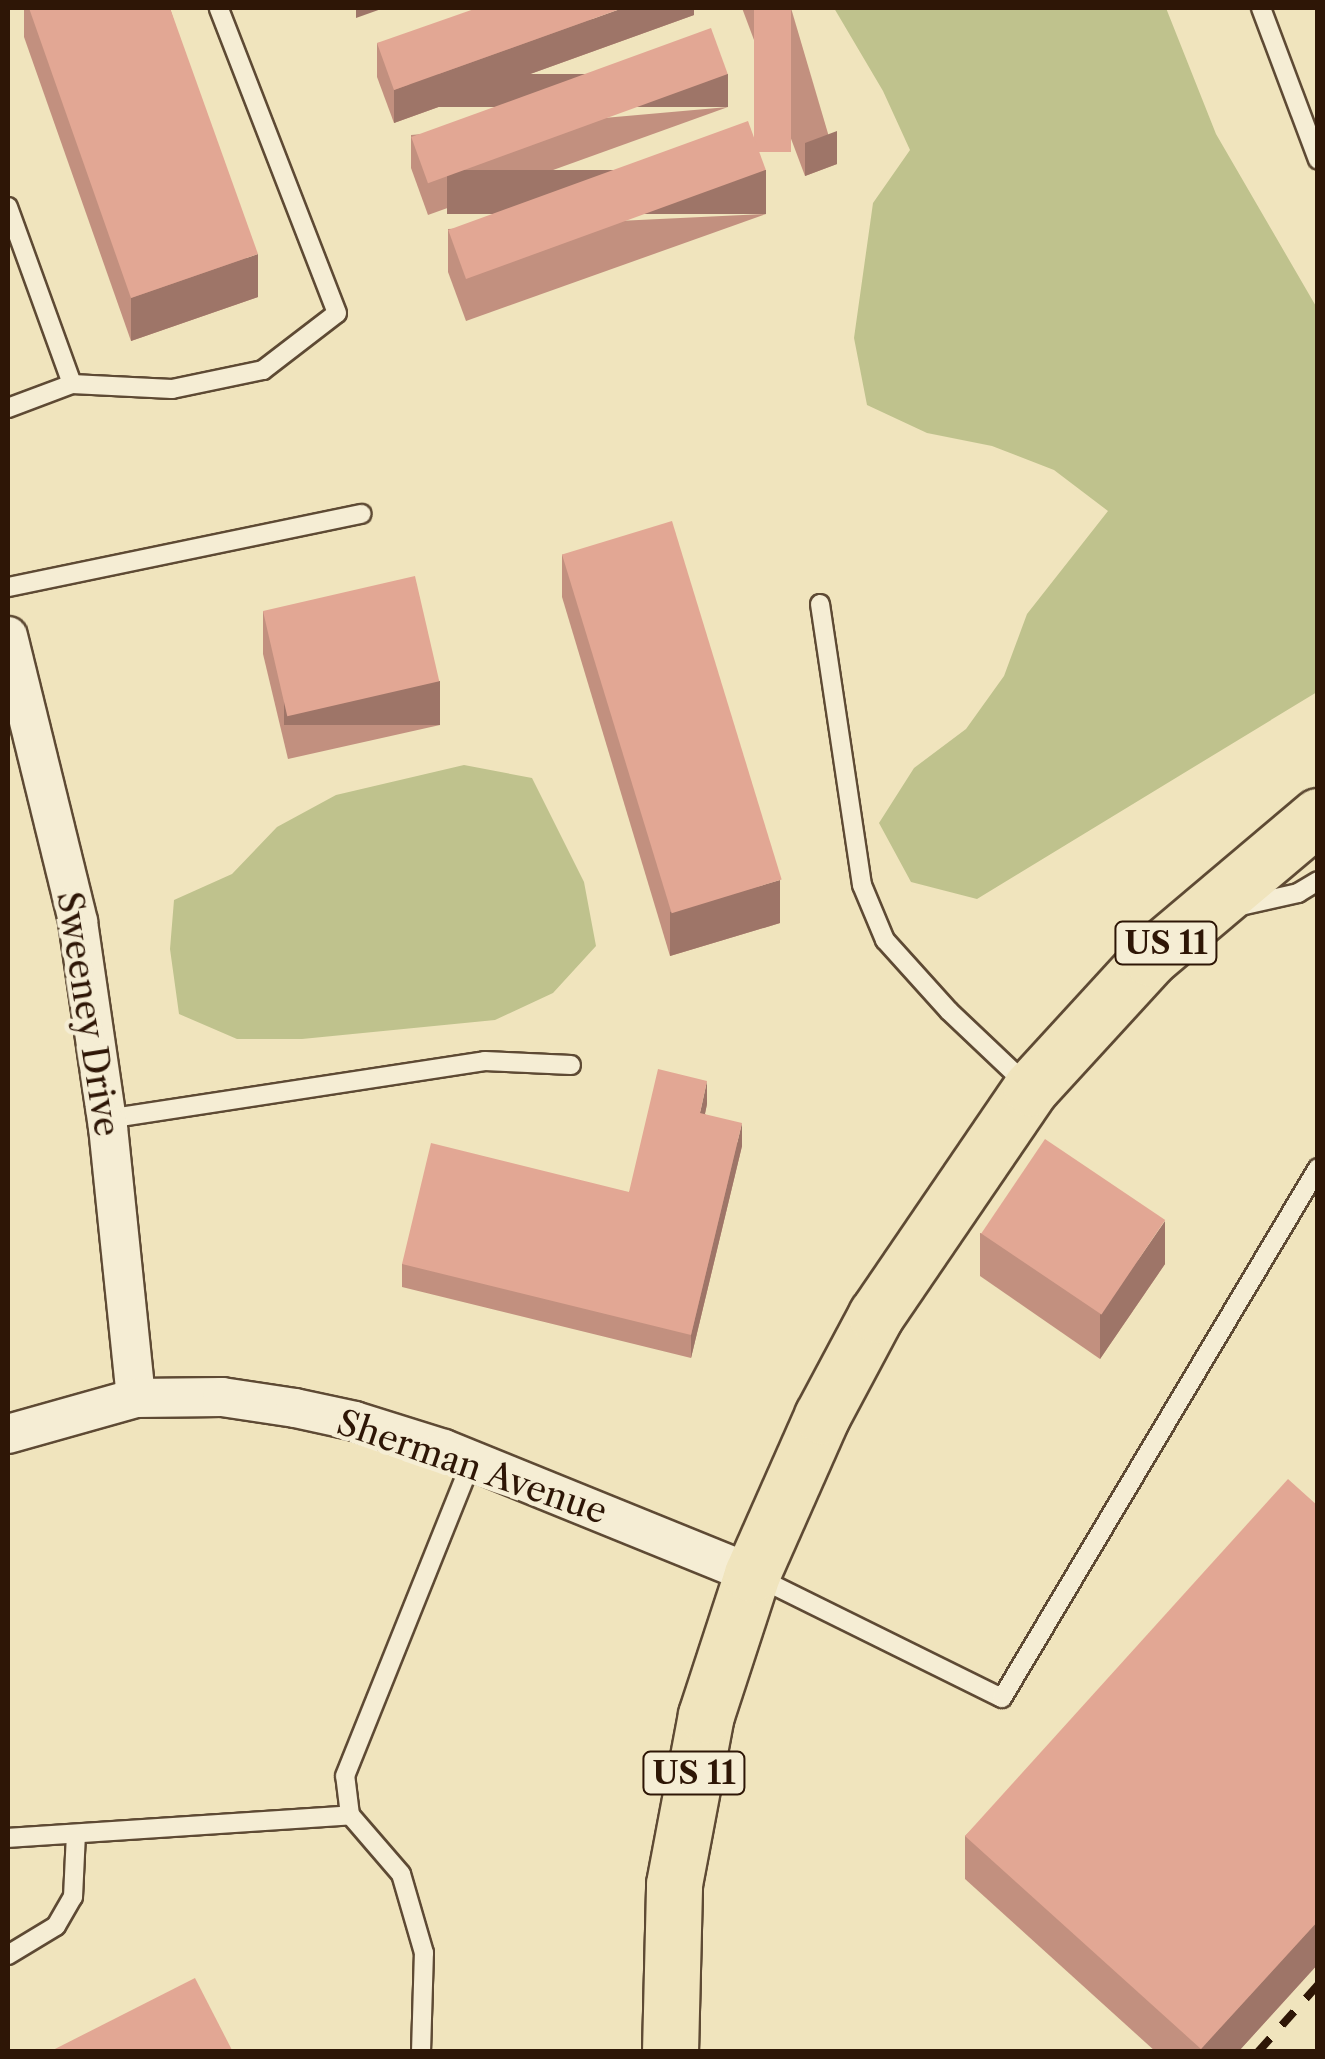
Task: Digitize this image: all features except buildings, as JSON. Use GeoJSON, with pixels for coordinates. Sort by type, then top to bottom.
{"type":"FeatureCollection","features":[{"type":"Feature","properties":{"kind":"main road","name":"US 11"},"geometry":{"type":"LineString","coordinates":[[670,2052],[674,1884],[706,1715],[752,1574],[822,1416],[876,1315],[1032,1088],[1150,958],[1318,816]]}},
{"type":"Feature","properties":{"kind":"street","name":"Sweeney Drive"},"geometry":{"type":"LineString","coordinates":[[8,636],[15,698],[78,922],[106,1119],[136,1398]]}},
{"type":"Feature","properties":{"kind":"street","name":"Sherman Avenue"},"geometry":{"type":"LineString","coordinates":[[8,1434],[136,1398],[222,1397],[294,1408],[355,1421],[472,1460],[752,1574]]}},
{"type":"Feature","properties":{"kind":"lane"},"geometry":{"type":"LineString","coordinates":[[8,408],[72,384],[172,389],[262,370],[337,313],[219,8]]}},
{"type":"Feature","properties":{"kind":"lane"},"geometry":{"type":"LineString","coordinates":[[1261,8],[1318,160]]}},
{"type":"Feature","properties":{"kind":"lane"},"geometry":{"type":"LineString","coordinates":[[8,207],[72,384]]}},
{"type":"Feature","properties":{"kind":"lane"},"geometry":{"type":"LineString","coordinates":[[8,587],[362,514]]}},
{"type":"Feature","properties":{"kind":"lane"},"geometry":{"type":"LineString","coordinates":[[820,604],[862,886],[884,940],[949,1011],[1032,1088]]}},
{"type":"Feature","properties":{"kind":"lane"},"geometry":{"type":"LineString","coordinates":[[1197,916],[1298,893],[1318,881]]}},
{"type":"Feature","properties":{"kind":"lane"},"geometry":{"type":"LineString","coordinates":[[106,1119],[485,1061],[570,1065]]}},
{"type":"Feature","properties":{"kind":"lane"},"geometry":{"type":"LineString","coordinates":[[752,1574],[1002,1698],[1318,1168]]}},
{"type":"Feature","properties":{"kind":"lane"},"geometry":{"type":"LineString","coordinates":[[422,2052],[424,1953],[401,1874],[350,1815],[345,1776],[472,1460]]}},
{"type":"Feature","properties":{"kind":"lane"},"geometry":{"type":"LineString","coordinates":[[8,1838],[350,1815]]}},
{"type":"Feature","properties":{"kind":"lane"},"geometry":{"type":"LineString","coordinates":[[8,1955],[56,1926],[73,1897],[76,1834]]}},
{"type":"Feature","properties":{"kind":"green space"},"geometry":{"type":"Polygon","coordinates":[[[834,8],[1166,8],[1216,134],[1317,308],[1317,692],[977,899],[911,882],[879,823],[914,768],[966,729],[1004,676],[1027,614],[1108,511],[1054,470],[992,446],[927,433],[867,405],[854,338],[873,203],[910,150],[883,91],[834,8]]]}},
{"type":"Feature","properties":{"kind":"green space"},"geometry":{"type":"Polygon","coordinates":[[[464,765],[532,778],[584,882],[596,946],[553,993],[495,1020],[302,1039],[237,1039],[179,1014],[170,949],[174,900],[232,874],[277,827],[336,795],[464,765]]]}},
{"type":"Feature","properties":{"kind":"railway"},"geometry":{"type":"LineString","coordinates":[[1258,2052],[1318,1985]]}}]}
